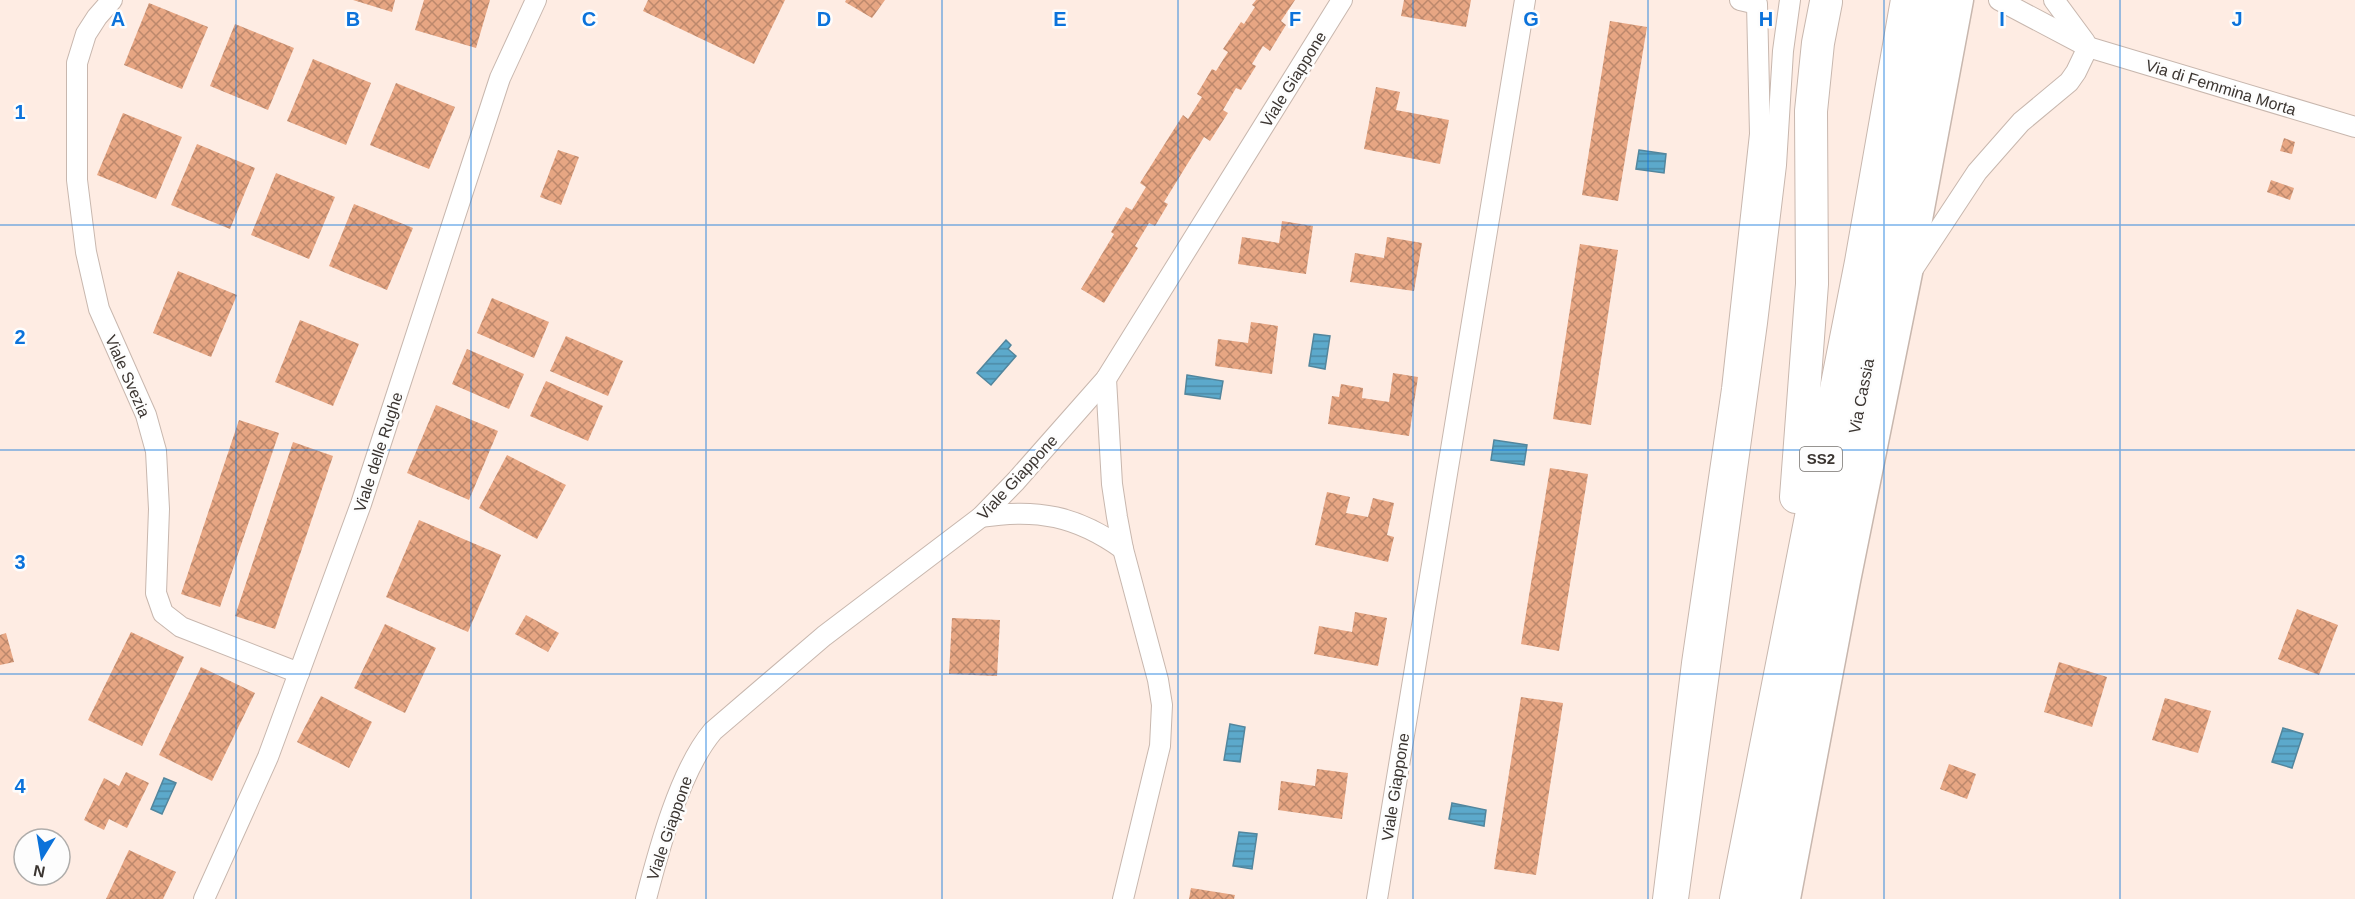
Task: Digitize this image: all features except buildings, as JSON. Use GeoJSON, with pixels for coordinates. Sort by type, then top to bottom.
{"type":"FeatureCollection","features":[{"type":"Feature","properties":{"kind":"highway"},"geometry":{"type":"LineString","coordinates":[[1800,563],[1791,536],[1798,475],[1812,284],[1811,111],[1825,1]]}},
{"type":"Feature","properties":{"kind":"highway","name":"Via Cassia"},"geometry":{"type":"LineString","coordinates":[[1736,899],[1800,563],[1861,262],[1926,16]]}},
{"type":"Feature","properties":{"kind":"highway","name":"Via Cassia"},"geometry":{"type":"LineString","coordinates":[[1765,899],[1926,16]]}},
{"type":"Feature","properties":{"kind":"street","name":"Viale Svezia"},"geometry":{"type":"LineString","coordinates":[[112,0],[96,17],[86,34],[77,63],[76,180],[86,252],[99,309],[146,415],[155,444],[159,509],[155,581],[158,599],[163,613],[181,627],[299,673]]}},
{"type":"Feature","properties":{"kind":"street","name":"Viale delle Rughe"},"geometry":{"type":"LineString","coordinates":[[204,899],[268,757],[361,504],[500,78],[537,0]]}},
{"type":"Feature","properties":{"kind":"street","name":"Viale Giappone"},"geometry":{"type":"LineString","coordinates":[[646,899],[654,868],[685,778],[697,753],[713,731],[824,636],[981,517],[1106,379],[1342,0]]}},
{"type":"Feature","properties":{"kind":"street","name":"Viale Giappone"},"geometry":{"type":"LineString","coordinates":[[1377,899],[1525,0]]}},
{"type":"Feature","properties":{"kind":"street"},"geometry":{"type":"LineString","coordinates":[[1663,899],[1692,663],[1732,389],[1760,134],[1757,4],[1740,0]]}},
{"type":"Feature","properties":{"kind":"street"},"geometry":{"type":"LineString","coordinates":[[1678,899],[1757,323],[1776,165],[1783,51],[1790,0]]}},
{"type":"Feature","properties":{"kind":"street"},"geometry":{"type":"LineString","coordinates":[[1788,899],[1848,581],[1910,273],[1926,16],[1961,0]]}},
{"type":"Feature","properties":{"kind":"street","name":"Via di Femmina Morta"},"geometry":{"type":"LineString","coordinates":[[1999,0],[2088,47],[2355,127]]}},
{"type":"Feature","properties":{"kind":"street"},"geometry":{"type":"LineString","coordinates":[[1910,273],[1977,172],[2021,122],[2068,82],[2076,72],[2088,47],[2054,0]]}},
{"type":"Feature","properties":{"kind":"street"},"geometry":{"type":"LineString","coordinates":[[1106,379],[1112,484],[1123,549],[1158,680],[1162,718],[1160,746],[1123,899]]}},
{"type":"Feature","properties":{"kind":"street"},"geometry":{"type":"LineString","coordinates":[[981,517],[1034,513],[1068,519],[1103,535],[1123,549]]}},
{"type":"Feature","properties":{"kind":"water"},"geometry":{"type":"Polygon","coordinates":[[[1639,150],[1666,154],[1664,173],[1636,169],[1639,150]]]}},
{"type":"Feature","properties":{"kind":"water"},"geometry":{"type":"Polygon","coordinates":[[[1314,334],[1330,336],[1325,369],[1309,366],[1314,334]]]}},
{"type":"Feature","properties":{"kind":"water"},"geometry":{"type":"Polygon","coordinates":[[[1006,340],[1011,345],[1008,349],[1016,356],[991,385],[977,373],[1006,340]]]}},
{"type":"Feature","properties":{"kind":"water"},"geometry":{"type":"Polygon","coordinates":[[[1187,375],[1223,381],[1220,399],[1185,394],[1187,375]]]}},
{"type":"Feature","properties":{"kind":"water"},"geometry":{"type":"Polygon","coordinates":[[[1494,440],[1527,445],[1524,465],[1491,460],[1494,440]]]}},
{"type":"Feature","properties":{"kind":"water"},"geometry":{"type":"Polygon","coordinates":[[[1230,724],[1245,727],[1240,762],[1224,760],[1230,724]]]}},
{"type":"Feature","properties":{"kind":"water"},"geometry":{"type":"Polygon","coordinates":[[[2283,728],[2303,734],[2292,768],[2272,762],[2283,728]]]}},
{"type":"Feature","properties":{"kind":"water"},"geometry":{"type":"Polygon","coordinates":[[[164,778],[176,783],[162,814],[151,809],[164,778]]]}},
{"type":"Feature","properties":{"kind":"water"},"geometry":{"type":"Polygon","coordinates":[[[1452,803],[1486,810],[1484,826],[1449,819],[1452,803]]]}},
{"type":"Feature","properties":{"kind":"water"},"geometry":{"type":"Polygon","coordinates":[[[1239,832],[1257,834],[1252,869],[1233,866],[1239,832]]]}}]}
